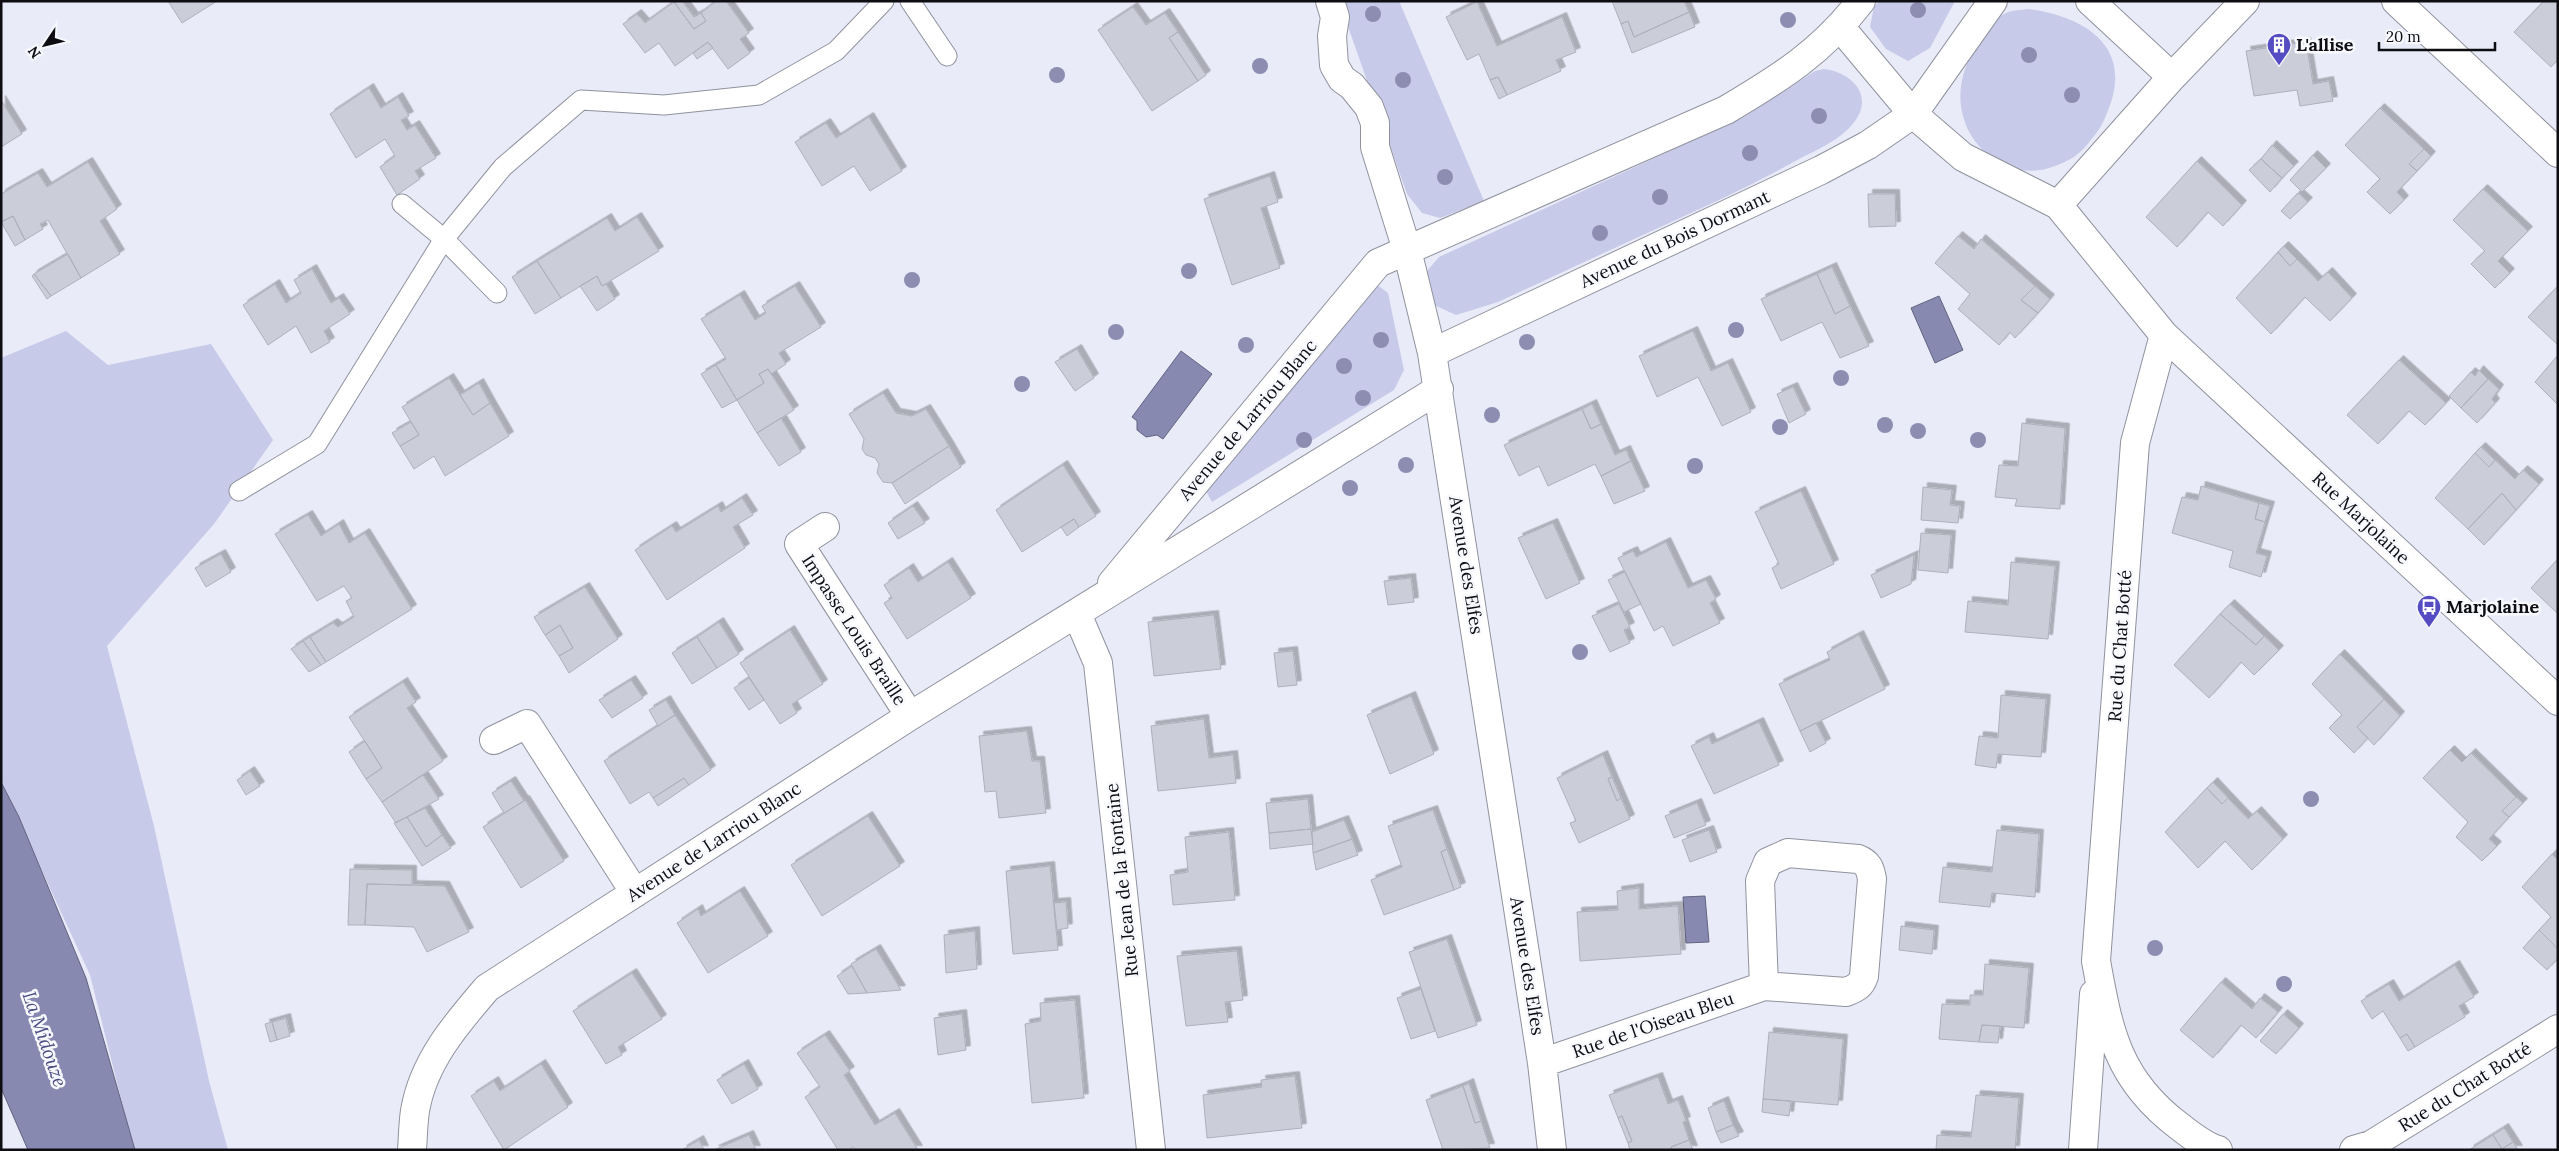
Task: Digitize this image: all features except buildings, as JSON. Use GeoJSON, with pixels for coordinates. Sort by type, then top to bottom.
{"type":"FeatureCollection","features":[{"type":"Feature","properties":{"kind":"street","name":"Avenue des Elfes"},"geometry":{"type":"LineString","coordinates":[[1330,1],[1336,17],[1332,36],[1334,65],[1342,79],[1352,86],[1369,107],[1375,123],[1375,147],[1407,250],[1439,389],[1542,1063],[1552,1150]]}},
{"type":"Feature","properties":{"kind":"street"},"geometry":{"type":"LineString","coordinates":[[1407,250],[1726,110],[1774,82],[1810,56],[1841,28],[1861,1]]}},
{"type":"Feature","properties":{"kind":"street","name":"Avenue du Bois Dormant"},"geometry":{"type":"LineString","coordinates":[[1432,353],[1821,170],[1868,145],[1913,114],[1993,1]]}},
{"type":"Feature","properties":{"kind":"street"},"geometry":{"type":"LineString","coordinates":[[2090,1],[2172,77]]}},
{"type":"Feature","properties":{"kind":"street"},"geometry":{"type":"LineString","coordinates":[[1841,28],[1913,114],[1964,157],[2058,205],[2172,77],[2245,1]]}},
{"type":"Feature","properties":{"kind":"street"},"geometry":{"type":"LineString","coordinates":[[2396,1],[2558,153]]}},
{"type":"Feature","properties":{"kind":"street","name":"Rue Marjolaine"},"geometry":{"type":"LineString","coordinates":[[2058,205],[2164,335],[2558,701]]}},
{"type":"Feature","properties":{"kind":"street","name":"Avenue de Larriou Blanc"},"geometry":{"type":"LineString","coordinates":[[1087,607],[1378,263],[1407,250]]}},
{"type":"Feature","properties":{"kind":"street","name":"Rue du Chat Botté"},"geometry":{"type":"LineString","coordinates":[[2083,1150],[2135,443],[2164,335]]}},
{"type":"Feature","properties":{"kind":"street","name":"Avenue de Larriou Blanc"},"geometry":{"type":"LineString","coordinates":[[412,1150],[415,1110],[430,1067],[450,1032],[487,988],[910,716],[1439,389]]}},
{"type":"Feature","properties":{"kind":"street","name":"Impasse Louis Braille"},"geometry":{"type":"LineString","coordinates":[[825,527],[799,544],[910,716]]}},
{"type":"Feature","properties":{"kind":"street","name":"Rue Jean de la Fontaine"},"geometry":{"type":"LineString","coordinates":[[1087,607],[1098,663],[1152,1150]]}},
{"type":"Feature","properties":{"kind":"street"},"geometry":{"type":"LineString","coordinates":[[494,740],[527,724],[635,894]]}},
{"type":"Feature","properties":{"kind":"street","name":"Rue de l'Oiseau Bleu"},"geometry":{"type":"LineString","coordinates":[[1542,1063],[1764,986],[1846,992],[1856,988],[1862,983],[1872,879],[1866,862],[1858,859],[1788,853],[1768,862],[1760,881],[1764,986]]}},
{"type":"Feature","properties":{"kind":"street","name":"Rue du Chat Botté"},"geometry":{"type":"LineString","coordinates":[[2096,961],[2112,1035],[2119,1057],[2130,1075],[2148,1101],[2190,1135],[2218,1150]]}},
{"type":"Feature","properties":{"kind":"street","name":"Rue du Chat Botté"},"geometry":{"type":"LineString","coordinates":[[2363,1148],[2558,1028]]}},
{"type":"Feature","properties":{"kind":"lane"},"geometry":{"type":"LineString","coordinates":[[238,491],[317,444],[444,239],[503,167],[581,100],[664,105],[759,95],[836,51],[884,1]]}},
{"type":"Feature","properties":{"kind":"lane"},"geometry":{"type":"LineString","coordinates":[[910,1],[947,56]]}},
{"type":"Feature","properties":{"kind":"lane"},"geometry":{"type":"LineString","coordinates":[[402,204],[444,239],[497,293]]}},
{"type":"Feature","properties":{"kind":"shaded area"},"geometry":{"type":"Polygon","coordinates":[[[1339,1],[1399,1],[1484,201],[1440,218],[1422,213],[1407,194],[1339,1]]]}},
{"type":"Feature","properties":{"kind":"shaded area"},"geometry":{"type":"Polygon","coordinates":[[[1879,1],[1955,1],[1930,48],[1908,61],[1886,49],[1870,27],[1874,7],[1879,1]]]}},
{"type":"Feature","properties":{"kind":"shaded area"},"geometry":{"type":"Polygon","coordinates":[[[2028,9],[2064,17],[2094,34],[2106,46],[2113,61],[2115,78],[2112,99],[2105,118],[2100,128],[2085,147],[2076,156],[2065,162],[2034,171],[2006,166],[1983,150],[1973,139],[1966,126],[1960,95],[1965,69],[1982,38],[2002,15],[2011,11],[2028,9]]]}},
{"type":"Feature","properties":{"kind":"shaded area"},"geometry":{"type":"Polygon","coordinates":[[[1824,69],[1835,71],[1845,76],[1853,82],[1862,97],[1862,106],[1858,116],[1845,132],[1830,143],[1729,195],[1498,302],[1456,315],[1434,305],[1429,291],[1427,271],[1439,257],[1744,117],[1815,71],[1824,69]]]}},
{"type":"Feature","properties":{"kind":"shaded area"},"geometry":{"type":"Polygon","coordinates":[[[1376,284],[1388,293],[1404,370],[1394,390],[1212,502],[1205,489],[1376,284]]]}},
{"type":"Feature","properties":{"kind":"shaded area"},"geometry":{"type":"Polygon","coordinates":[[[66,331],[108,365],[211,344],[273,440],[214,524],[107,646],[154,826],[209,1081],[228,1150],[134,1150],[90,975],[1,782],[1,358],[66,331]]]}},
{"type":"Feature","properties":{"kind":"water"},"geometry":{"type":"Polygon","coordinates":[[[1939,296],[1963,350],[1935,363],[1911,308],[1939,296]]]}},
{"type":"Feature","properties":{"kind":"water"},"geometry":{"type":"Polygon","coordinates":[[[1181,351],[1212,374],[1163,439],[1157,435],[1146,437],[1137,430],[1137,421],[1132,417],[1181,351]]]}},
{"type":"Feature","properties":{"kind":"water","name":"La Midouze"},"geometry":{"type":"Polygon","coordinates":[[[1,782],[19,817],[86,978],[135,1150],[28,1150],[1,1088],[1,782]]]}},
{"type":"Feature","properties":{"kind":"water"},"geometry":{"type":"Polygon","coordinates":[[[1705,896],[1709,942],[1686,943],[1683,897],[1705,896]]]}},
{"type":"Feature","properties":{"kind":"place","name":"L'allise"},"geometry":{"type":"Point","coordinates":[2279,66]}},
{"type":"Feature","properties":{"kind":"place","name":"Marjolaine"},"geometry":{"type":"Point","coordinates":[2429,628]}}]}
